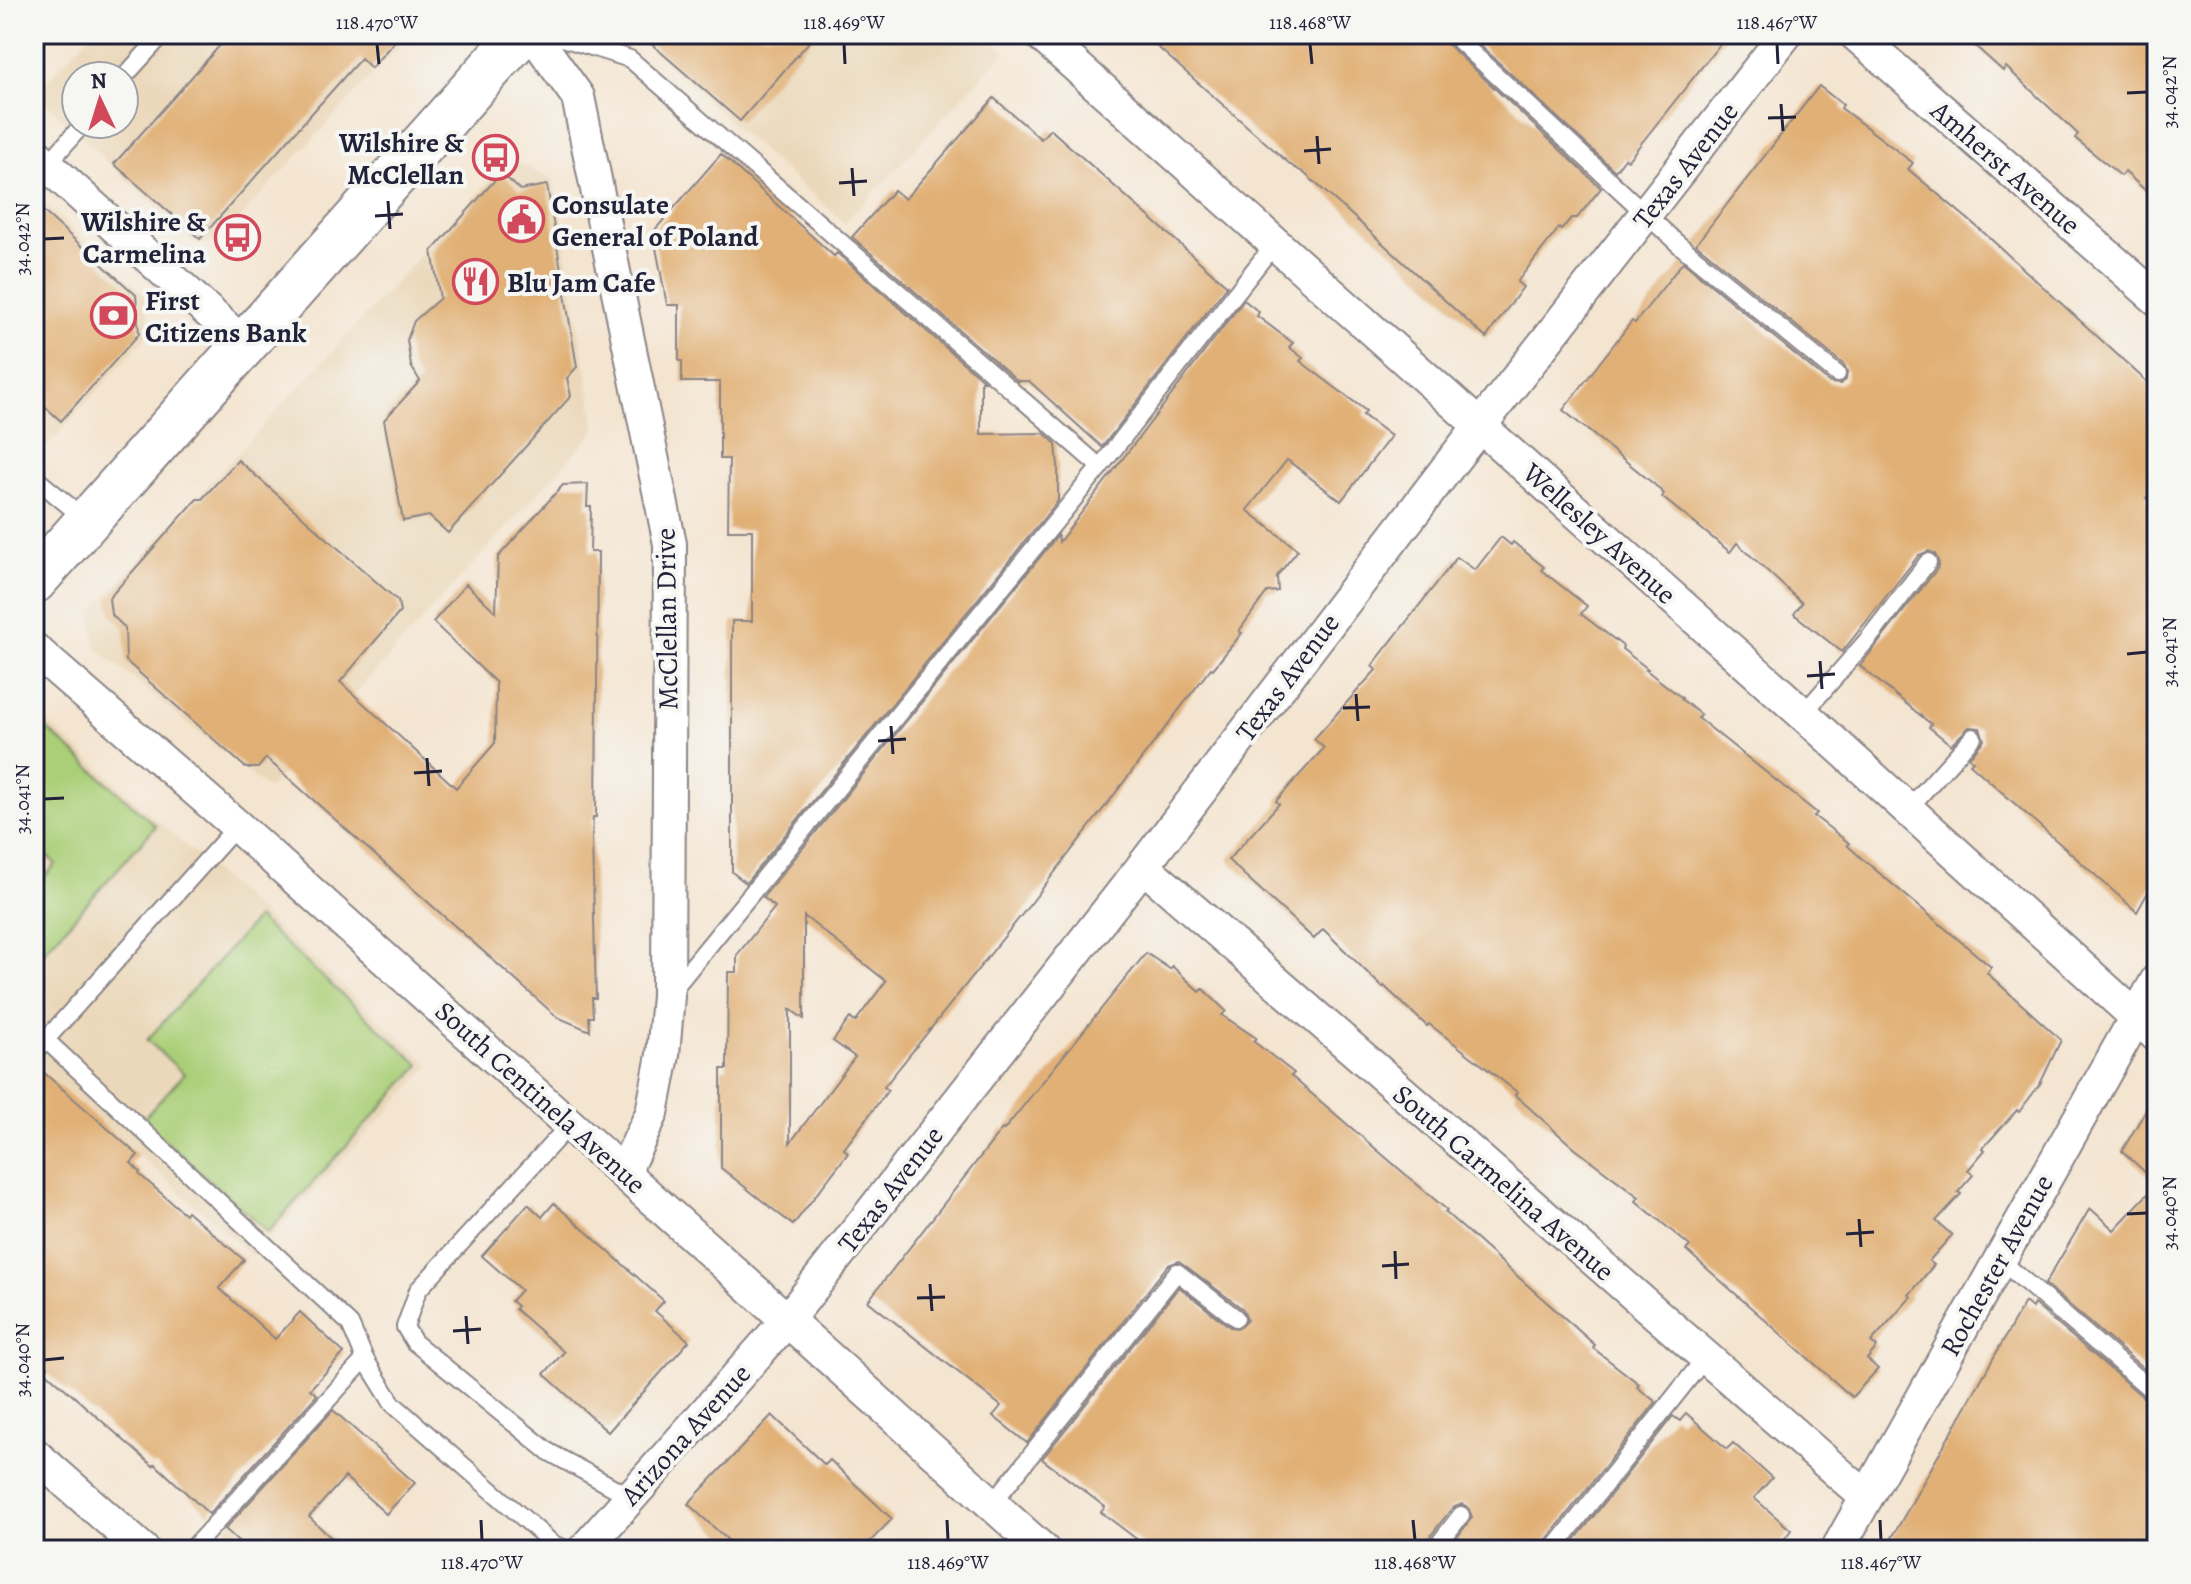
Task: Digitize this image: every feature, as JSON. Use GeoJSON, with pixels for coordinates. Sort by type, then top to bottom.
{"type":"FeatureCollection","features":[{"type":"Feature","properties":{"kind":"main road"},"geometry":{"type":"LineString","coordinates":[[34,581],[521,34]]}},
{"type":"Feature","properties":{"kind":"street","name":"McClellan Drive"},"geometry":{"type":"LineString","coordinates":[[533,34],[578,97],[670,544],[668,996],[663,1055],[652,1113],[624,1172]]}},
{"type":"Feature","properties":{"kind":"street","name":"Wellesley Avenue"},"geometry":{"type":"LineString","coordinates":[[1040,34],[1803,714],[2146,1027]]}},
{"type":"Feature","properties":{"kind":"street","name":"Texas Avenue"},"geometry":{"type":"LineString","coordinates":[[788,1319],[1143,866],[1480,425],[1786,34]]}},
{"type":"Feature","properties":{"kind":"street","name":"Amherst Avenue"},"geometry":{"type":"LineString","coordinates":[[1855,34],[2157,299]]}},
{"type":"Feature","properties":{"kind":"street"},"geometry":{"type":"LineString","coordinates":[[41,159],[244,344]]}},
{"type":"Feature","properties":{"kind":"street","name":"South Centinela Avenue"},"geometry":{"type":"LineString","coordinates":[[34,649],[571,1123],[1043,1550]]}},
{"type":"Feature","properties":{"kind":"street","name":"South Carmelina Avenue"},"geometry":{"type":"LineString","coordinates":[[1143,866],[1866,1497]]}},
{"type":"Feature","properties":{"kind":"street","name":"Rochester Avenue"},"geometry":{"type":"LineString","coordinates":[[1837,1550],[1999,1259],[2146,1027],[2157,980]]}},
{"type":"Feature","properties":{"kind":"street","name":"Arizona Avenue"},"geometry":{"type":"LineString","coordinates":[[584,1550],[788,1319]]}},
{"type":"Feature","properties":{"kind":"street"},"geometry":{"type":"LineString","coordinates":[[34,1454],[143,1550]]}},
{"type":"Feature","properties":{"kind":"lane"},"geometry":{"type":"LineString","coordinates":[[139,60],[163,34]]}},
{"type":"Feature","properties":{"kind":"lane"},"geometry":{"type":"LineString","coordinates":[[550,34],[630,59],[1100,467]]}},
{"type":"Feature","properties":{"kind":"lane"},"geometry":{"type":"LineString","coordinates":[[1452,34],[1677,243],[1837,374]]}},
{"type":"Feature","properties":{"kind":"lane"},"geometry":{"type":"LineString","coordinates":[[41,159],[64,140]]}},
{"type":"Feature","properties":{"kind":"lane"},"geometry":{"type":"LineString","coordinates":[[668,996],[1100,467],[1275,243]]}},
{"type":"Feature","properties":{"kind":"lane"},"geometry":{"type":"LineString","coordinates":[[34,477],[87,521]]}},
{"type":"Feature","properties":{"kind":"lane"},"geometry":{"type":"LineString","coordinates":[[1803,714],[1869,638],[1928,562]]}},
{"type":"Feature","properties":{"kind":"lane"},"geometry":{"type":"LineString","coordinates":[[1908,809],[1973,737]]}},
{"type":"Feature","properties":{"kind":"lane"},"geometry":{"type":"LineString","coordinates":[[34,1053],[237,826]]}},
{"type":"Feature","properties":{"kind":"lane"},"geometry":{"type":"LineString","coordinates":[[46,1040],[350,1324],[365,1359],[393,1404],[553,1544],[568,1550]]}},
{"type":"Feature","properties":{"kind":"lane"},"geometry":{"type":"LineString","coordinates":[[571,1123],[418,1290],[405,1327],[414,1342],[549,1452],[629,1496]]}},
{"type":"Feature","properties":{"kind":"lane"},"geometry":{"type":"LineString","coordinates":[[1999,1259],[2157,1395]]}},
{"type":"Feature","properties":{"kind":"lane"},"geometry":{"type":"LineString","coordinates":[[992,1504],[1177,1272],[1236,1318]]}},
{"type":"Feature","properties":{"kind":"lane"},"geometry":{"type":"LineString","coordinates":[[1553,1550],[1705,1358]]}},
{"type":"Feature","properties":{"kind":"lane"},"geometry":{"type":"LineString","coordinates":[[191,1550],[365,1359]]}},
{"type":"Feature","properties":{"kind":"lane"},"geometry":{"type":"LineString","coordinates":[[1434,1550],[1461,1515]]}},
{"type":"Feature","properties":{"kind":"shaded area"},"geometry":{"type":"Polygon","coordinates":[[[91,34],[410,34],[218,242],[194,244],[84,140],[140,140],[140,60],[66,60],[91,34]]]}},
{"type":"Feature","properties":{"kind":"shaded area"},"geometry":{"type":"Polygon","coordinates":[[[635,34],[985,34],[1006,51],[845,223],[635,34]]]}},
{"type":"Feature","properties":{"kind":"shaded area"},"geometry":{"type":"Polygon","coordinates":[[[60,67],[60,117],[35,93],[60,67]]]}},
{"type":"Feature","properties":{"kind":"shaded area"},"geometry":{"type":"Polygon","coordinates":[[[510,159],[554,180],[596,430],[268,789],[96,648],[91,612],[510,159]]]}},
{"type":"Feature","properties":{"kind":"shaded area"},"geometry":{"type":"Polygon","coordinates":[[[34,195],[146,295],[150,332],[34,461],[34,195]]]}},
{"type":"Feature","properties":{"kind":"shaded area"},"geometry":{"type":"Polygon","coordinates":[[[34,710],[431,1065],[251,1255],[40,1067],[34,1073],[34,710]]]}},
{"type":"Feature","properties":{"kind":"green space"},"geometry":{"type":"Polygon","coordinates":[[[34,717],[156,826],[34,963],[34,889],[56,864],[34,844],[34,717]]]}},
{"type":"Feature","properties":{"kind":"green space"},"geometry":{"type":"Polygon","coordinates":[[[257,918],[420,1065],[268,1232],[142,1120],[184,1074],[147,1040],[257,918]]]}},
{"type":"Feature","properties":{"kind":"building"},"geometry":{"type":"Polygon","coordinates":[[[230,34],[401,34],[371,68],[361,58],[200,239],[114,164],[135,140],[140,140],[140,135],[230,34]]]}},
{"type":"Feature","properties":{"kind":"building"},"geometry":{"type":"Polygon","coordinates":[[[640,34],[816,34],[740,121],[640,34]]]}},
{"type":"Feature","properties":{"kind":"building"},"geometry":{"type":"Polygon","coordinates":[[[1143,34],[1441,34],[1445,42],[1601,188],[1577,218],[1571,218],[1561,230],[1559,228],[1517,282],[1523,287],[1486,338],[1355,218],[1143,34]]]}},
{"type":"Feature","properties":{"kind":"building"},"geometry":{"type":"Polygon","coordinates":[[[1468,34],[1728,34],[1628,160],[1625,158],[1615,171],[1468,34]]]}},
{"type":"Feature","properties":{"kind":"building"},"geometry":{"type":"Polygon","coordinates":[[[1962,34],[2157,34],[2157,201],[2125,172],[2121,176],[2075,138],[2078,134],[2006,67],[2003,71],[1962,34]]]}},
{"type":"Feature","properties":{"kind":"building"},"geometry":{"type":"Polygon","coordinates":[[[1819,86],[1843,105],[1841,108],[1913,163],[1908,169],[1982,231],[2157,391],[2157,486],[2146,498],[2157,507],[2157,876],[2137,912],[1970,764],[1973,761],[1969,758],[1984,740],[1980,728],[1969,727],[1951,745],[1929,727],[1931,724],[1860,666],[1937,569],[1939,563],[1935,554],[1929,551],[1919,555],[1842,652],[1794,614],[1802,603],[1737,543],[1730,552],[1662,497],[1664,494],[1655,485],[1563,410],[1632,321],[1635,323],[1683,262],[1830,383],[1840,384],[1846,380],[1844,365],[1696,244],[1819,86]]]}},
{"type":"Feature","properties":{"kind":"building"},"geometry":{"type":"Polygon","coordinates":[[[994,98],[1041,139],[1050,129],[1227,286],[1102,447],[1029,381],[1018,381],[852,237],[894,190],[905,199],[994,98]]]}},
{"type":"Feature","properties":{"kind":"building"},"geometry":{"type":"Polygon","coordinates":[[[721,154],[834,256],[837,253],[984,381],[981,381],[981,434],[1044,433],[1056,444],[1058,466],[1058,501],[746,883],[732,872],[732,621],[752,621],[752,530],[728,530],[729,459],[720,459],[720,382],[682,382],[679,305],[667,305],[653,232],[721,154]]]}},
{"type":"Feature","properties":{"kind":"building"},"geometry":{"type":"Polygon","coordinates":[[[501,173],[520,190],[547,185],[577,367],[567,378],[571,396],[448,533],[429,516],[403,521],[384,420],[420,381],[411,366],[407,340],[414,321],[440,298],[432,251],[501,173]]]}},
{"type":"Feature","properties":{"kind":"building"},"geometry":{"type":"Polygon","coordinates":[[[34,203],[136,295],[139,334],[61,421],[34,397],[34,203]]]}},
{"type":"Feature","properties":{"kind":"building"},"geometry":{"type":"Polygon","coordinates":[[[1244,300],[1259,312],[1257,316],[1293,343],[1289,347],[1303,358],[1300,361],[1366,411],[1363,415],[1391,436],[1341,501],[1287,460],[1247,510],[1298,550],[1277,576],[1278,591],[1267,592],[1239,631],[1242,633],[1211,668],[1032,902],[884,1087],[888,1090],[844,1149],[848,1153],[793,1225],[721,1168],[721,1069],[727,1069],[728,972],[737,972],[737,955],[775,907],[763,897],[1058,535],[1059,542],[1244,300]],[[804,916],[804,1019],[790,1009],[790,1143],[855,1057],[833,1041],[850,1018],[855,1022],[886,981],[804,916]]]}},
{"type":"Feature","properties":{"kind":"building"},"geometry":{"type":"Polygon","coordinates":[[[238,460],[398,601],[400,612],[340,682],[456,788],[495,743],[496,683],[433,622],[466,584],[496,612],[498,557],[563,485],[588,484],[590,552],[598,552],[596,817],[593,817],[592,838],[596,998],[592,998],[590,1031],[557,1017],[266,758],[258,768],[246,768],[126,661],[125,628],[111,614],[109,598],[197,499],[202,499],[238,460]]]}},
{"type":"Feature","properties":{"kind":"building"},"geometry":{"type":"Polygon","coordinates":[[[1501,537],[1511,545],[1513,542],[1544,567],[1541,570],[1587,606],[1581,614],[1682,698],[1701,715],[1698,718],[1817,813],[1814,816],[1849,843],[1847,845],[1859,856],[1991,967],[1987,973],[2061,1040],[2040,1084],[2019,1112],[2017,1110],[1983,1148],[1985,1150],[1968,1170],[1973,1175],[1958,1192],[1961,1194],[1936,1221],[1952,1235],[1929,1261],[1934,1265],[1909,1295],[1911,1297],[1871,1342],[1877,1347],[1867,1359],[1878,1369],[1852,1397],[1686,1250],[1690,1246],[1636,1201],[1639,1197],[1574,1148],[1515,1095],[1517,1092],[1429,1024],[1427,1026],[1323,929],[1314,939],[1228,860],[1324,748],[1314,739],[1376,670],[1372,666],[1457,557],[1475,570],[1501,537]]]}},
{"type":"Feature","properties":{"kind":"building"},"geometry":{"type":"Polygon","coordinates":[[[1146,953],[1170,969],[1172,966],[1200,992],[1203,989],[1226,1011],[1222,1015],[1256,1038],[1253,1041],[1294,1073],[1291,1076],[1447,1210],[1445,1212],[1595,1345],[1593,1348],[1639,1384],[1637,1387],[1656,1402],[1544,1543],[1542,1550],[1448,1550],[1472,1517],[1468,1507],[1462,1504],[1452,1508],[1423,1550],[1151,1550],[1101,1512],[1105,1507],[1042,1459],[1179,1287],[1230,1327],[1239,1328],[1247,1320],[1243,1309],[1179,1261],[1168,1265],[1027,1443],[993,1416],[1001,1406],[868,1301],[1002,1129],[1146,953]]]}},
{"type":"Feature","properties":{"kind":"building"},"geometry":{"type":"Polygon","coordinates":[[[34,1064],[138,1155],[131,1163],[139,1174],[244,1260],[219,1288],[275,1339],[300,1312],[344,1353],[310,1389],[317,1395],[209,1514],[45,1371],[48,1367],[34,1355],[34,1064]]]}},
{"type":"Feature","properties":{"kind":"building"},"geometry":{"type":"Polygon","coordinates":[[[2157,1091],[2157,1183],[2122,1151],[2157,1091]]]}},
{"type":"Feature","properties":{"kind":"building"},"geometry":{"type":"Polygon","coordinates":[[[2157,1184],[2157,1380],[2045,1284],[2090,1208],[2114,1230],[2157,1184]]]}},
{"type":"Feature","properties":{"kind":"building"},"geometry":{"type":"Polygon","coordinates":[[[554,1203],[664,1301],[655,1311],[689,1341],[608,1432],[544,1374],[564,1352],[515,1309],[517,1306],[511,1301],[521,1290],[482,1256],[528,1204],[542,1217],[554,1203]]]}},
{"type":"Feature","properties":{"kind":"building"},"geometry":{"type":"Polygon","coordinates":[[[2025,1302],[2032,1308],[2034,1304],[2157,1406],[2157,1550],[1885,1550],[2025,1302]]]}},
{"type":"Feature","properties":{"kind":"building"},"geometry":{"type":"Polygon","coordinates":[[[333,1410],[415,1483],[386,1514],[345,1477],[309,1517],[344,1550],[248,1550],[225,1529],[333,1410]]]}},
{"type":"Feature","properties":{"kind":"building"},"geometry":{"type":"Polygon","coordinates":[[[1686,1413],[1727,1449],[1733,1443],[1772,1478],[1754,1498],[1791,1530],[1776,1550],[1567,1550],[1673,1416],[1680,1421],[1686,1413]]]}},
{"type":"Feature","properties":{"kind":"building"},"geometry":{"type":"Polygon","coordinates":[[[772,1415],[825,1465],[830,1460],[892,1519],[862,1550],[739,1550],[688,1504],[772,1415]]]}},
{"type":"Feature","properties":{"kind":"place","name":"Wilshire & McClellan"},"geometry":{"type":"Point","coordinates":[495,158]}},
{"type":"Feature","properties":{"kind":"place","name":"Consulate General of Poland"},"geometry":{"type":"Point","coordinates":[521,220]}},
{"type":"Feature","properties":{"kind":"place","name":"Wilshire & Carmelina"},"geometry":{"type":"Point","coordinates":[237,237]}},
{"type":"Feature","properties":{"kind":"place","name":"Blu Jam Cafe"},"geometry":{"type":"Point","coordinates":[476,282]}},
{"type":"Feature","properties":{"kind":"place","name":"First Citizens Bank"},"geometry":{"type":"Point","coordinates":[114,316]}}]}
